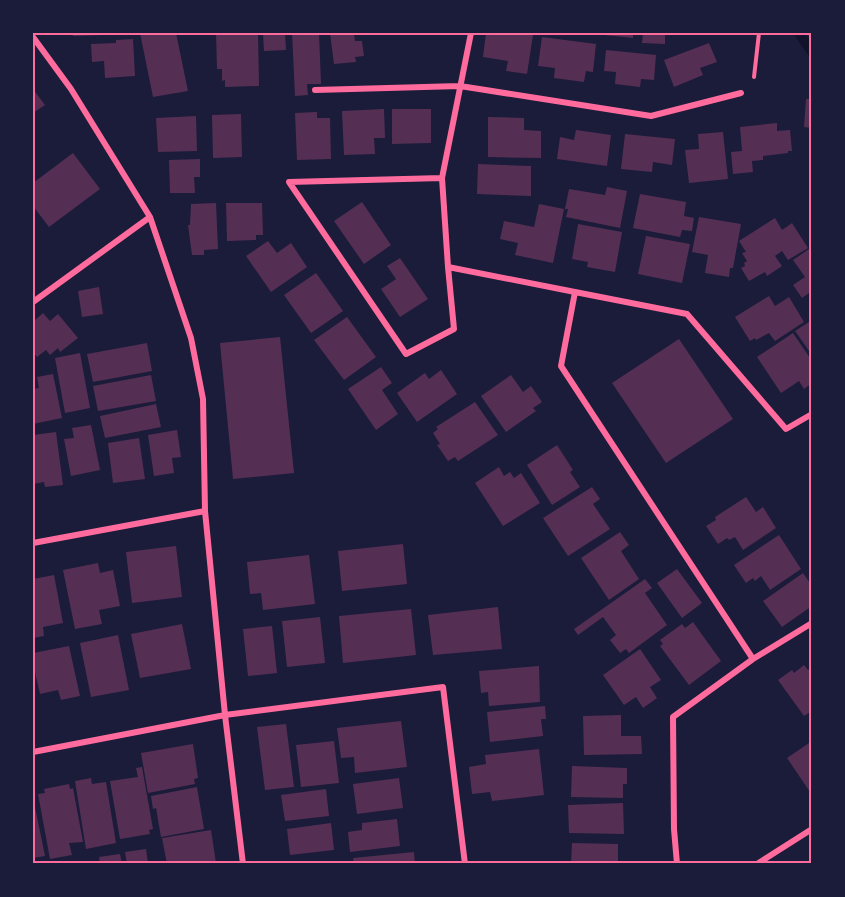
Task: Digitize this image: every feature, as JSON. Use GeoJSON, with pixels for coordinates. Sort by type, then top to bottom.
{"type":"FeatureCollection","features":[{"type":"Feature","properties":{"kind":"street"},"geometry":{"type":"LineString","coordinates":[[442,178],[289,182],[406,354],[454,329],[442,178],[471,33]]}},
{"type":"Feature","properties":{"kind":"street"},"geometry":{"type":"LineString","coordinates":[[33,37],[71,89],[150,217],[191,338],[203,399],[205,511],[225,715],[243,864]]}},
{"type":"Feature","properties":{"kind":"street"},"geometry":{"type":"LineString","coordinates":[[315,90],[460,86],[651,116],[741,93]]}},
{"type":"Feature","properties":{"kind":"street"},"geometry":{"type":"LineString","coordinates":[[33,302],[150,217]]}},
{"type":"Feature","properties":{"kind":"street"},"geometry":{"type":"LineString","coordinates":[[448,267],[687,314],[786,429],[812,414]]}},
{"type":"Feature","properties":{"kind":"street"},"geometry":{"type":"LineString","coordinates":[[575,292],[561,366],[753,659]]}},
{"type":"Feature","properties":{"kind":"street"},"geometry":{"type":"LineString","coordinates":[[33,543],[205,511]]}},
{"type":"Feature","properties":{"kind":"street"},"geometry":{"type":"LineString","coordinates":[[677,864],[673,717],[753,659],[812,623]]}},
{"type":"Feature","properties":{"kind":"street"},"geometry":{"type":"LineString","coordinates":[[33,753],[225,715],[442,687],[465,864]]}},
{"type":"Feature","properties":{"kind":"street"},"geometry":{"type":"LineString","coordinates":[[757,864],[812,829]]}},
{"type":"Feature","properties":{"kind":"path"},"geometry":{"type":"LineString","coordinates":[[741,93],[753,91],[759,33]]}},
{"type":"Feature","properties":{"kind":"building"},"geometry":{"type":"Polygon","coordinates":[[[73,33],[103,33],[103,35],[73,36],[73,33]]]}},
{"type":"Feature","properties":{"kind":"building"},"geometry":{"type":"Polygon","coordinates":[[[140,33],[176,33],[188,91],[153,97],[140,33]]]}},
{"type":"Feature","properties":{"kind":"building"},"geometry":{"type":"Polygon","coordinates":[[[216,33],[258,33],[259,86],[225,87],[225,80],[222,81],[222,69],[217,69],[216,33]]]}},
{"type":"Feature","properties":{"kind":"building"},"geometry":{"type":"Polygon","coordinates":[[[263,33],[285,33],[286,50],[264,51],[263,33]]]}},
{"type":"Feature","properties":{"kind":"building"},"geometry":{"type":"Polygon","coordinates":[[[292,33],[319,33],[321,84],[307,84],[308,95],[295,96],[292,33]]]}},
{"type":"Feature","properties":{"kind":"building"},"geometry":{"type":"Polygon","coordinates":[[[330,33],[354,33],[355,41],[362,41],[364,56],[355,57],[356,62],[334,64],[330,33]]]}},
{"type":"Feature","properties":{"kind":"building"},"geometry":{"type":"Polygon","coordinates":[[[486,33],[533,35],[527,74],[506,71],[508,61],[483,57],[486,33]]]}},
{"type":"Feature","properties":{"kind":"building"},"geometry":{"type":"Polygon","coordinates":[[[604,33],[633,33],[633,38],[604,35],[604,33]]]}},
{"type":"Feature","properties":{"kind":"building"},"geometry":{"type":"Polygon","coordinates":[[[643,33],[665,33],[665,44],[642,43],[643,33]]]}},
{"type":"Feature","properties":{"kind":"building"},"geometry":{"type":"Polygon","coordinates":[[[542,37],[596,44],[593,72],[586,71],[584,82],[554,78],[555,68],[538,66],[542,37]]]}},
{"type":"Feature","properties":{"kind":"building"},"geometry":{"type":"Polygon","coordinates":[[[133,39],[135,76],[105,78],[104,61],[92,62],[91,44],[116,43],[116,40],[133,39]]]}},
{"type":"Feature","properties":{"kind":"building"},"geometry":{"type":"Polygon","coordinates":[[[709,43],[717,62],[700,68],[703,75],[674,87],[664,60],[709,43]]]}},
{"type":"Feature","properties":{"kind":"building"},"geometry":{"type":"Polygon","coordinates":[[[606,50],[656,55],[654,80],[641,79],[640,87],[615,84],[616,72],[604,71],[606,50]]]}},
{"type":"Feature","properties":{"kind":"building"},"geometry":{"type":"Polygon","coordinates":[[[33,89],[45,105],[33,113],[33,89]]]}},
{"type":"Feature","properties":{"kind":"building"},"geometry":{"type":"Polygon","coordinates":[[[806,99],[812,99],[812,128],[804,127],[806,99]]]}},
{"type":"Feature","properties":{"kind":"building"},"geometry":{"type":"Polygon","coordinates":[[[384,109],[385,138],[374,138],[375,154],[344,155],[342,111],[384,109]]]}},
{"type":"Feature","properties":{"kind":"building"},"geometry":{"type":"Polygon","coordinates":[[[392,109],[431,109],[431,143],[392,144],[392,109]]]}},
{"type":"Feature","properties":{"kind":"building"},"geometry":{"type":"Polygon","coordinates":[[[317,112],[317,118],[330,118],[331,159],[297,160],[295,113],[317,112]]]}},
{"type":"Feature","properties":{"kind":"building"},"geometry":{"type":"Polygon","coordinates":[[[241,114],[242,157],[213,158],[212,115],[241,114]]]}},
{"type":"Feature","properties":{"kind":"building"},"geometry":{"type":"Polygon","coordinates":[[[196,116],[197,151],[158,152],[156,118],[196,116]]]}},
{"type":"Feature","properties":{"kind":"building"},"geometry":{"type":"Polygon","coordinates":[[[488,117],[524,118],[524,130],[541,131],[541,158],[488,157],[488,117]]]}},
{"type":"Feature","properties":{"kind":"building"},"geometry":{"type":"Polygon","coordinates":[[[777,123],[777,131],[790,130],[792,151],[763,156],[763,160],[752,161],[753,172],[733,174],[731,152],[742,151],[740,127],[777,123]]]}},
{"type":"Feature","properties":{"kind":"building"},"geometry":{"type":"Polygon","coordinates":[[[576,130],[611,135],[607,166],[557,159],[560,137],[574,140],[576,130]]]}},
{"type":"Feature","properties":{"kind":"building"},"geometry":{"type":"Polygon","coordinates":[[[723,132],[728,179],[689,183],[685,150],[699,149],[698,134],[723,132]]]}},
{"type":"Feature","properties":{"kind":"building"},"geometry":{"type":"Polygon","coordinates":[[[625,134],[675,139],[672,165],[653,162],[652,172],[621,169],[625,134]]]}},
{"type":"Feature","properties":{"kind":"building"},"geometry":{"type":"Polygon","coordinates":[[[73,153],[100,189],[49,227],[33,206],[33,183],[73,153]]]}},
{"type":"Feature","properties":{"kind":"building"},"geometry":{"type":"Polygon","coordinates":[[[200,159],[200,177],[194,177],[195,193],[170,193],[169,160],[200,159]]]}},
{"type":"Feature","properties":{"kind":"building"},"geometry":{"type":"Polygon","coordinates":[[[478,164],[531,166],[531,196],[477,194],[478,164]]]}},
{"type":"Feature","properties":{"kind":"building"},"geometry":{"type":"Polygon","coordinates":[[[607,187],[627,191],[620,228],[566,217],[568,209],[565,209],[569,189],[605,195],[607,187]]]}},
{"type":"Feature","properties":{"kind":"building"},"geometry":{"type":"Polygon","coordinates":[[[640,194],[686,202],[684,216],[694,218],[692,231],[682,230],[680,237],[633,228],[640,194]]]}},
{"type":"Feature","properties":{"kind":"building"},"geometry":{"type":"Polygon","coordinates":[[[362,202],[391,245],[364,264],[334,221],[362,202]]]}},
{"type":"Feature","properties":{"kind":"building"},"geometry":{"type":"Polygon","coordinates":[[[216,203],[218,249],[204,250],[204,255],[192,255],[188,225],[190,225],[191,204],[216,203]]]}},
{"type":"Feature","properties":{"kind":"building"},"geometry":{"type":"Polygon","coordinates":[[[226,203],[262,203],[263,235],[256,235],[256,240],[227,241],[226,203]]]}},
{"type":"Feature","properties":{"kind":"building"},"geometry":{"type":"Polygon","coordinates":[[[539,204],[564,209],[553,263],[515,255],[518,243],[500,239],[504,221],[534,227],[539,204]]]}},
{"type":"Feature","properties":{"kind":"building"},"geometry":{"type":"Polygon","coordinates":[[[699,217],[741,224],[733,268],[730,268],[729,277],[705,273],[708,255],[692,252],[699,217]]]}},
{"type":"Feature","properties":{"kind":"building"},"geometry":{"type":"Polygon","coordinates":[[[775,218],[782,230],[792,223],[808,248],[788,260],[782,251],[775,256],[782,266],[767,276],[765,272],[749,281],[741,268],[747,261],[742,253],[746,252],[739,241],[775,218]]]}},
{"type":"Feature","properties":{"kind":"building"},"geometry":{"type":"Polygon","coordinates":[[[578,224],[622,232],[615,272],[587,267],[588,262],[572,259],[578,224]]]}},
{"type":"Feature","properties":{"kind":"building"},"geometry":{"type":"Polygon","coordinates":[[[646,236],[690,244],[682,283],[638,274],[646,236]]]}},
{"type":"Feature","properties":{"kind":"building"},"geometry":{"type":"Polygon","coordinates":[[[268,241],[277,253],[291,243],[307,267],[271,292],[246,256],[268,241]]]}},
{"type":"Feature","properties":{"kind":"building"},"geometry":{"type":"Polygon","coordinates":[[[812,247],[812,297],[809,293],[802,298],[793,285],[805,277],[793,260],[812,247]]]}},
{"type":"Feature","properties":{"kind":"building"},"geometry":{"type":"Polygon","coordinates":[[[400,258],[428,299],[400,317],[381,289],[396,279],[387,266],[400,258]]]}},
{"type":"Feature","properties":{"kind":"building"},"geometry":{"type":"Polygon","coordinates":[[[316,273],[343,311],[311,333],[284,295],[316,273]]]}},
{"type":"Feature","properties":{"kind":"building"},"geometry":{"type":"Polygon","coordinates":[[[99,287],[103,314],[82,317],[78,291],[99,287]]]}},
{"type":"Feature","properties":{"kind":"building"},"geometry":{"type":"Polygon","coordinates":[[[769,296],[775,306],[789,297],[804,322],[775,341],[769,333],[750,341],[735,317],[769,296]]]}},
{"type":"Feature","properties":{"kind":"building"},"geometry":{"type":"Polygon","coordinates":[[[43,313],[50,321],[58,314],[78,338],[60,352],[58,348],[50,355],[46,350],[37,357],[33,352],[33,322],[43,313]]]}},
{"type":"Feature","properties":{"kind":"building"},"geometry":{"type":"Polygon","coordinates":[[[347,317],[376,357],[344,380],[314,340],[347,317]]]}},
{"type":"Feature","properties":{"kind":"building"},"geometry":{"type":"Polygon","coordinates":[[[812,320],[812,355],[795,331],[812,320]]]}},
{"type":"Feature","properties":{"kind":"building"},"geometry":{"type":"Polygon","coordinates":[[[793,333],[812,361],[812,383],[804,389],[799,381],[781,393],[757,357],[793,333]]]}},
{"type":"Feature","properties":{"kind":"building"},"geometry":{"type":"Polygon","coordinates":[[[280,337],[294,473],[233,479],[220,343],[280,337]]]}},
{"type":"Feature","properties":{"kind":"building"},"geometry":{"type":"Polygon","coordinates":[[[679,339],[733,419],[666,463],[612,383],[679,339]]]}},
{"type":"Feature","properties":{"kind":"building"},"geometry":{"type":"Polygon","coordinates":[[[147,343],[152,371],[93,382],[87,354],[147,343]]]}},
{"type":"Feature","properties":{"kind":"building"},"geometry":{"type":"Polygon","coordinates":[[[80,353],[90,408],[65,413],[55,358],[80,353]]]}},
{"type":"Feature","properties":{"kind":"building"},"geometry":{"type":"Polygon","coordinates":[[[381,367],[392,383],[382,390],[398,414],[376,430],[348,389],[381,367]]]}},
{"type":"Feature","properties":{"kind":"building"},"geometry":{"type":"Polygon","coordinates":[[[441,370],[457,394],[417,422],[397,393],[425,373],[429,379],[441,370]]]}},
{"type":"Feature","properties":{"kind":"building"},"geometry":{"type":"Polygon","coordinates":[[[53,374],[62,418],[33,424],[33,389],[39,388],[37,377],[53,374]]]}},
{"type":"Feature","properties":{"kind":"building"},"geometry":{"type":"Polygon","coordinates":[[[151,375],[156,401],[98,411],[93,386],[151,375]]]}},
{"type":"Feature","properties":{"kind":"building"},"geometry":{"type":"Polygon","coordinates":[[[511,375],[523,392],[531,386],[542,402],[533,408],[536,411],[506,432],[481,396],[511,375]]]}},
{"type":"Feature","properties":{"kind":"building"},"geometry":{"type":"Polygon","coordinates":[[[475,402],[498,435],[458,461],[455,457],[448,461],[437,445],[440,444],[433,433],[438,429],[436,427],[475,402]]]}},
{"type":"Feature","properties":{"kind":"building"},"geometry":{"type":"Polygon","coordinates":[[[156,404],[161,427],[105,438],[100,416],[156,404]]]}},
{"type":"Feature","properties":{"kind":"building"},"geometry":{"type":"Polygon","coordinates":[[[91,425],[100,470],[71,476],[64,439],[74,438],[72,428],[91,425]]]}},
{"type":"Feature","properties":{"kind":"building"},"geometry":{"type":"Polygon","coordinates":[[[177,430],[181,457],[172,458],[174,473],[154,476],[148,435],[177,430]]]}},
{"type":"Feature","properties":{"kind":"building"},"geometry":{"type":"Polygon","coordinates":[[[56,432],[63,485],[45,487],[44,482],[33,484],[33,435],[56,432]]]}},
{"type":"Feature","properties":{"kind":"building"},"geometry":{"type":"Polygon","coordinates":[[[139,438],[145,479],[113,483],[108,443],[139,438]]]}},
{"type":"Feature","properties":{"kind":"building"},"geometry":{"type":"Polygon","coordinates":[[[557,445],[573,470],[570,472],[580,487],[552,505],[527,465],[557,445]]]}},
{"type":"Feature","properties":{"kind":"building"},"geometry":{"type":"Polygon","coordinates":[[[499,467],[504,476],[510,472],[514,478],[521,473],[540,503],[503,526],[475,483],[499,467]]]}},
{"type":"Feature","properties":{"kind":"building"},"geometry":{"type":"Polygon","coordinates":[[[592,487],[600,499],[593,504],[610,529],[568,556],[543,518],[592,487]]]}},
{"type":"Feature","properties":{"kind":"building"},"geometry":{"type":"Polygon","coordinates":[[[746,497],[756,512],[763,507],[776,528],[743,550],[735,537],[729,540],[727,538],[718,544],[706,526],[716,520],[715,517],[746,497]]]}},
{"type":"Feature","properties":{"kind":"building"},"geometry":{"type":"Polygon","coordinates":[[[620,532],[629,545],[621,551],[639,579],[609,600],[581,558],[620,532]]]}},
{"type":"Feature","properties":{"kind":"building"},"geometry":{"type":"Polygon","coordinates":[[[779,535],[801,569],[770,590],[761,576],[755,581],[753,578],[746,583],[734,565],[779,535]]]}},
{"type":"Feature","properties":{"kind":"building"},"geometry":{"type":"Polygon","coordinates":[[[403,544],[407,584],[342,591],[338,551],[403,544]]]}},
{"type":"Feature","properties":{"kind":"building"},"geometry":{"type":"Polygon","coordinates":[[[176,546],[182,597],[132,603],[126,552],[176,546]]]}},
{"type":"Feature","properties":{"kind":"building"},"geometry":{"type":"Polygon","coordinates":[[[309,555],[315,604],[263,610],[261,593],[250,594],[247,562],[309,555]]]}},
{"type":"Feature","properties":{"kind":"building"},"geometry":{"type":"Polygon","coordinates":[[[98,563],[100,573],[113,570],[120,606],[99,610],[102,624],[75,629],[63,570],[98,563]]]}},
{"type":"Feature","properties":{"kind":"building"},"geometry":{"type":"Polygon","coordinates":[[[677,569],[702,603],[682,618],[657,583],[677,569]]]}},
{"type":"Feature","properties":{"kind":"building"},"geometry":{"type":"Polygon","coordinates":[[[803,573],[812,586],[812,606],[782,627],[763,601],[803,573]]]}},
{"type":"Feature","properties":{"kind":"building"},"geometry":{"type":"Polygon","coordinates":[[[54,575],[63,623],[43,627],[44,636],[33,638],[33,579],[54,575]]]}},
{"type":"Feature","properties":{"kind":"building"},"geometry":{"type":"Polygon","coordinates":[[[645,579],[652,588],[645,593],[667,625],[629,653],[626,649],[620,653],[610,640],[616,635],[603,617],[578,635],[574,629],[645,579]]]}},
{"type":"Feature","properties":{"kind":"building"},"geometry":{"type":"Polygon","coordinates":[[[498,607],[502,649],[433,655],[428,615],[498,607]]]}},
{"type":"Feature","properties":{"kind":"building"},"geometry":{"type":"Polygon","coordinates":[[[411,609],[416,655],[343,663],[339,616],[411,609]]]}},
{"type":"Feature","properties":{"kind":"building"},"geometry":{"type":"Polygon","coordinates":[[[320,617],[325,663],[287,667],[282,621],[320,617]]]}},
{"type":"Feature","properties":{"kind":"building"},"geometry":{"type":"Polygon","coordinates":[[[693,622],[721,661],[689,685],[660,646],[663,644],[660,640],[682,624],[685,628],[693,622]]]}},
{"type":"Feature","properties":{"kind":"building"},"geometry":{"type":"Polygon","coordinates":[[[182,624],[191,669],[140,678],[131,634],[182,624]]]}},
{"type":"Feature","properties":{"kind":"building"},"geometry":{"type":"Polygon","coordinates":[[[272,626],[277,673],[248,676],[243,629],[272,626]]]}},
{"type":"Feature","properties":{"kind":"building"},"geometry":{"type":"Polygon","coordinates":[[[118,635],[129,690],[91,697],[80,643],[118,635]]]}},
{"type":"Feature","properties":{"kind":"building"},"geometry":{"type":"Polygon","coordinates":[[[69,646],[80,696],[61,700],[58,690],[40,694],[33,653],[69,646]]]}},
{"type":"Feature","properties":{"kind":"building"},"geometry":{"type":"Polygon","coordinates":[[[640,649],[661,680],[650,687],[657,698],[643,708],[636,697],[624,705],[603,675],[640,649]]]}},
{"type":"Feature","properties":{"kind":"building"},"geometry":{"type":"Polygon","coordinates":[[[804,665],[808,670],[812,667],[812,711],[804,716],[778,680],[792,670],[794,673],[804,665]]]}},
{"type":"Feature","properties":{"kind":"building"},"geometry":{"type":"Polygon","coordinates":[[[539,666],[540,702],[489,706],[488,692],[481,693],[479,671],[539,666]]]}},
{"type":"Feature","properties":{"kind":"building"},"geometry":{"type":"Polygon","coordinates":[[[545,706],[546,719],[541,719],[543,736],[490,742],[487,712],[545,706]]]}},
{"type":"Feature","properties":{"kind":"building"},"geometry":{"type":"Polygon","coordinates":[[[621,715],[621,736],[641,736],[642,754],[584,755],[583,716],[621,715]]]}},
{"type":"Feature","properties":{"kind":"building"},"geometry":{"type":"Polygon","coordinates":[[[401,721],[407,767],[355,773],[354,757],[341,758],[337,728],[401,721]]]}},
{"type":"Feature","properties":{"kind":"building"},"geometry":{"type":"Polygon","coordinates":[[[286,724],[294,787],[265,790],[257,727],[286,724]]]}},
{"type":"Feature","properties":{"kind":"building"},"geometry":{"type":"Polygon","coordinates":[[[334,741],[339,783],[301,787],[296,745],[334,741]]]}},
{"type":"Feature","properties":{"kind":"building"},"geometry":{"type":"Polygon","coordinates":[[[812,741],[812,791],[810,792],[787,758],[812,741]]]}},
{"type":"Feature","properties":{"kind":"building"},"geometry":{"type":"Polygon","coordinates":[[[193,744],[198,778],[194,779],[195,784],[148,793],[141,753],[193,744]]]}},
{"type":"Feature","properties":{"kind":"building"},"geometry":{"type":"Polygon","coordinates":[[[539,749],[544,795],[492,801],[490,792],[472,794],[469,767],[486,764],[485,755],[539,749]]]}},
{"type":"Feature","properties":{"kind":"building"},"geometry":{"type":"Polygon","coordinates":[[[572,766],[627,768],[627,784],[623,784],[623,798],[571,797],[572,766]]]}},
{"type":"Feature","properties":{"kind":"building"},"geometry":{"type":"Polygon","coordinates":[[[142,767],[153,829],[149,830],[150,834],[120,839],[110,781],[138,777],[136,768],[142,767]]]}},
{"type":"Feature","properties":{"kind":"building"},"geometry":{"type":"Polygon","coordinates":[[[91,778],[92,784],[106,782],[116,843],[86,849],[75,781],[91,778]]]}},
{"type":"Feature","properties":{"kind":"building"},"geometry":{"type":"Polygon","coordinates":[[[399,778],[403,808],[357,814],[353,784],[399,778]]]}},
{"type":"Feature","properties":{"kind":"building"},"geometry":{"type":"Polygon","coordinates":[[[69,784],[70,789],[73,788],[83,842],[69,843],[72,855],[50,859],[38,794],[45,793],[44,789],[69,784]]]}},
{"type":"Feature","properties":{"kind":"building"},"geometry":{"type":"Polygon","coordinates":[[[197,787],[204,829],[161,837],[156,808],[153,809],[151,796],[197,787]]]}},
{"type":"Feature","properties":{"kind":"building"},"geometry":{"type":"Polygon","coordinates":[[[326,789],[329,816],[285,821],[281,795],[326,789]]]}},
{"type":"Feature","properties":{"kind":"building"},"geometry":{"type":"Polygon","coordinates":[[[33,797],[45,856],[33,858],[33,797]]]}},
{"type":"Feature","properties":{"kind":"building"},"geometry":{"type":"Polygon","coordinates":[[[623,803],[624,834],[569,833],[568,805],[623,803]]]}},
{"type":"Feature","properties":{"kind":"building"},"geometry":{"type":"Polygon","coordinates":[[[397,819],[400,846],[350,852],[348,832],[362,830],[362,823],[397,819]]]}},
{"type":"Feature","properties":{"kind":"building"},"geometry":{"type":"Polygon","coordinates":[[[331,823],[334,850],[290,855],[287,829],[331,823]]]}},
{"type":"Feature","properties":{"kind":"building"},"geometry":{"type":"Polygon","coordinates":[[[211,830],[216,863],[167,864],[162,838],[211,830]]]}},
{"type":"Feature","properties":{"kind":"building"},"geometry":{"type":"Polygon","coordinates":[[[572,843],[618,844],[618,864],[571,864],[572,843]]]}},
{"type":"Feature","properties":{"kind":"building"},"geometry":{"type":"Polygon","coordinates":[[[146,849],[148,863],[159,861],[159,864],[127,864],[125,852],[146,849]]]}},
{"type":"Feature","properties":{"kind":"building"},"geometry":{"type":"Polygon","coordinates":[[[414,852],[415,864],[354,864],[353,858],[414,852]]]}},
{"type":"Feature","properties":{"kind":"building"},"geometry":{"type":"Polygon","coordinates":[[[120,854],[122,864],[100,864],[99,857],[120,854]]]}},
{"type":"Feature","properties":{"kind":"waterway"},"geometry":{"type":"LineString","coordinates":[[799,33],[812,52]]}}]}
